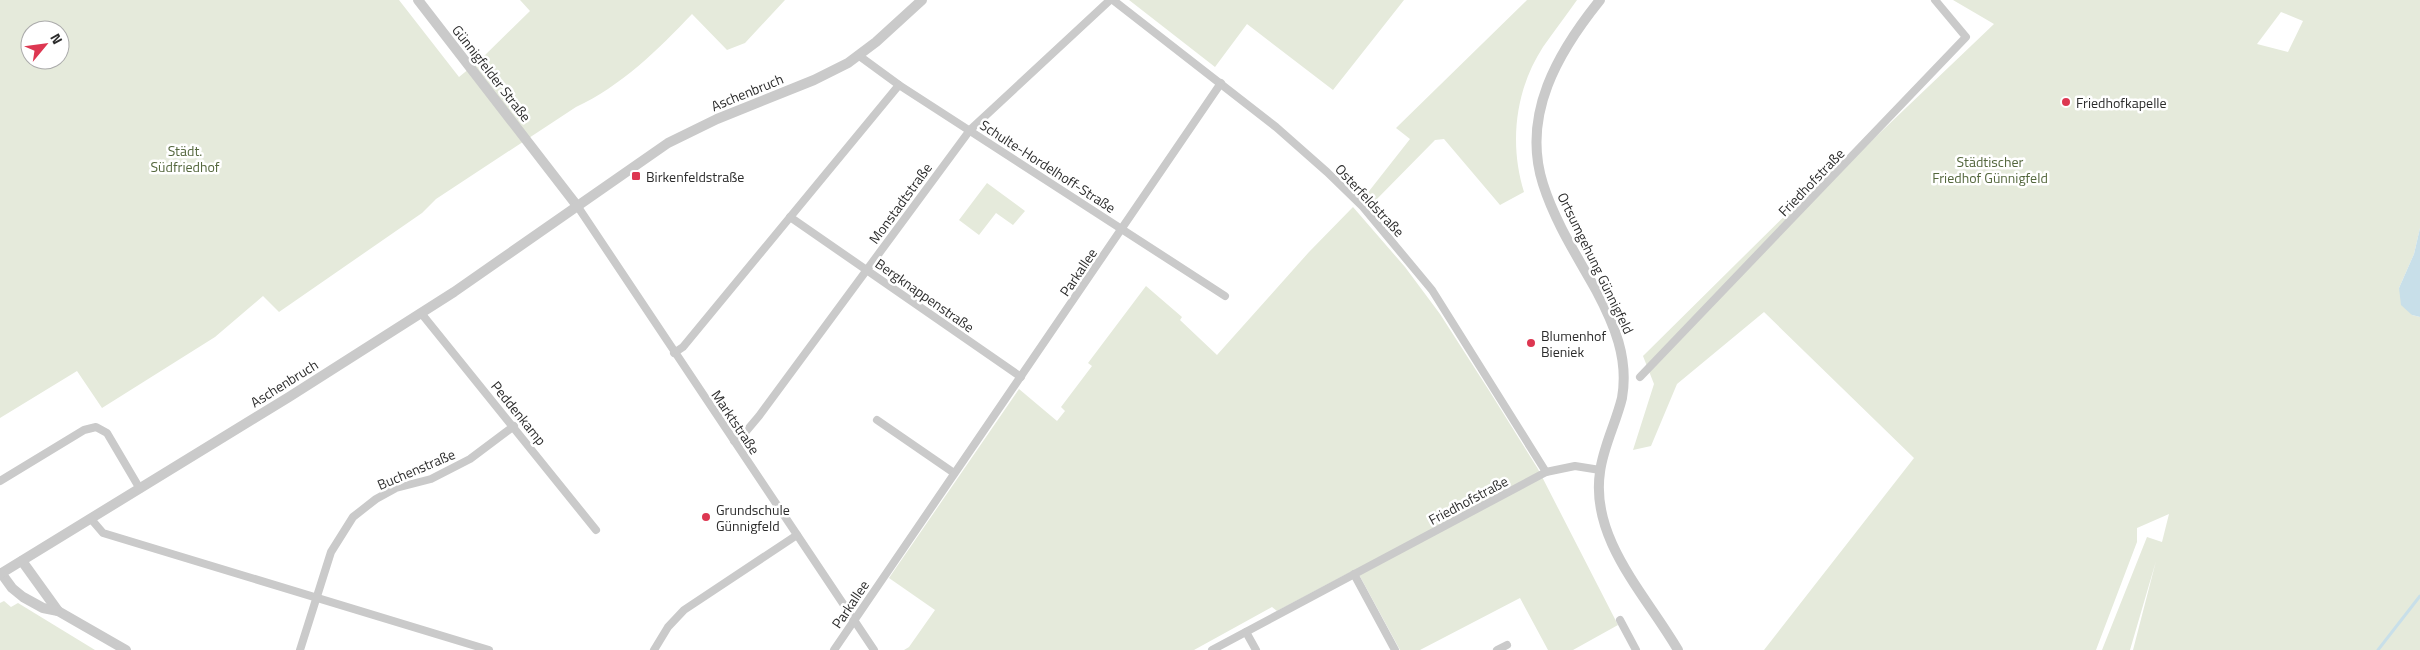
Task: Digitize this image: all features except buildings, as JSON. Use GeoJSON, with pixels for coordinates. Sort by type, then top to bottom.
{"type":"FeatureCollection","features":[{"type":"Feature","properties":{"kind":"street","name":"Günnigfelder Straße"},"geometry":{"type":"LineString","coordinates":[[418,0],[578,207]]}},
{"type":"Feature","properties":{"kind":"street","name":"Aschenbruch"},"geometry":{"type":"LineString","coordinates":[[1,574],[421,313],[684,134],[821,76],[858,55],[922,0]]}},
{"type":"Feature","properties":{"kind":"street","name":"Osterfeldstraße"},"geometry":{"type":"LineString","coordinates":[[1112,0],[1221,84],[1327,172],[1363,207],[1407,258],[1438,298],[1546,472]]}},
{"type":"Feature","properties":{"kind":"street","name":"Monstadtstraße"},"geometry":{"type":"LineString","coordinates":[[734,441],[744,435],[759,416],[970,130],[1112,0]]}},
{"type":"Feature","properties":{"kind":"street","name":"Ortsumgehung Günnigfeld"},"geometry":{"type":"LineString","coordinates":[[1600,0],[1557,61],[1540,107],[1537,159],[1553,210],[1608,313],[1622,353],[1624,388],[1600,470],[1599,506],[1606,534],[1678,650]]}},
{"type":"Feature","properties":{"kind":"street","name":"Friedhofstraße"},"geometry":{"type":"LineString","coordinates":[[1640,377],[1966,37],[1935,0]]}},
{"type":"Feature","properties":{"kind":"street","name":"Schulte-Hordelhoff-Straße"},"geometry":{"type":"LineString","coordinates":[[858,55],[1225,296]]}},
{"type":"Feature","properties":{"kind":"street"},"geometry":{"type":"LineString","coordinates":[[674,353],[683,347],[900,84]]}},
{"type":"Feature","properties":{"kind":"street","name":"Parkallee"},"geometry":{"type":"LineString","coordinates":[[834,650],[1221,84]]}},
{"type":"Feature","properties":{"kind":"street","name":"Marktstraße"},"geometry":{"type":"LineString","coordinates":[[578,207],[874,650]]}},
{"type":"Feature","properties":{"kind":"street","name":"Bergknappenstraße"},"geometry":{"type":"LineString","coordinates":[[790,217],[1021,377]]}},
{"type":"Feature","properties":{"kind":"street","name":"Peddenkamp"},"geometry":{"type":"LineString","coordinates":[[421,313],[596,530]]}},
{"type":"Feature","properties":{"kind":"street"},"geometry":{"type":"LineString","coordinates":[[877,420],[954,473]]}},
{"type":"Feature","properties":{"kind":"street","name":"Buchenstraße"},"geometry":{"type":"LineString","coordinates":[[316,599],[331,552],[353,517],[376,499],[396,488],[431,479],[470,460],[514,426]]}},
{"type":"Feature","properties":{"kind":"street"},"geometry":{"type":"LineString","coordinates":[[0,481],[84,430],[96,427],[107,433],[140,489]]}},
{"type":"Feature","properties":{"kind":"street","name":"Friedhofstraße"},"geometry":{"type":"LineString","coordinates":[[1212,650],[1546,472],[1575,466],[1600,470]]}},
{"type":"Feature","properties":{"kind":"street"},"geometry":{"type":"LineString","coordinates":[[91,519],[103,533],[489,650]]}},
{"type":"Feature","properties":{"kind":"street"},"geometry":{"type":"LineString","coordinates":[[654,650],[668,627],[684,610],[797,534]]}},
{"type":"Feature","properties":{"kind":"street"},"geometry":{"type":"LineString","coordinates":[[22,561],[43,594],[58,612]]}},
{"type":"Feature","properties":{"kind":"street"},"geometry":{"type":"LineString","coordinates":[[1,574],[12,588],[23,597],[44,608],[58,612],[126,650]]}},
{"type":"Feature","properties":{"kind":"street"},"geometry":{"type":"LineString","coordinates":[[1354,574],[1395,650]]}},
{"type":"Feature","properties":{"kind":"street"},"geometry":{"type":"LineString","coordinates":[[300,650],[316,599]]}},
{"type":"Feature","properties":{"kind":"street"},"geometry":{"type":"LineString","coordinates":[[1620,620],[1636,650]]}},
{"type":"Feature","properties":{"kind":"street"},"geometry":{"type":"LineString","coordinates":[[1246,632],[1256,650]]}},
{"type":"Feature","properties":{"kind":"street"},"geometry":{"type":"LineString","coordinates":[[1497,650],[1507,645]]}},
{"type":"Feature","properties":{"kind":"green space","name":"Städt. Südfriedhof"},"geometry":{"type":"Polygon","coordinates":[[[0,0],[399,0],[459,77],[481,59],[530,11],[520,0],[785,0],[745,43],[727,50],[692,14],[652,54],[608,89],[576,107],[436,199],[422,213],[279,312],[263,296],[215,337],[102,408],[77,371],[0,418],[0,0]]]}},
{"type":"Feature","properties":{"kind":"green space"},"geometry":{"type":"Polygon","coordinates":[[[1129,0],[1404,0],[1333,90],[1247,24],[1215,67],[1129,0]]]}},
{"type":"Feature","properties":{"kind":"green space"},"geometry":{"type":"Polygon","coordinates":[[[1527,0],[1577,0],[1543,47],[1526,81],[1521,99],[1516,136],[1519,174],[1524,192],[1500,205],[1444,139],[1435,140],[1373,203],[1366,195],[1410,139],[1396,128],[1527,0]]]}},
{"type":"Feature","properties":{"kind":"green space","name":"Städtischer Friedhof Günnigfeld"},"geometry":{"type":"Polygon","coordinates":[[[1953,0],[2420,0],[2420,228],[2414,254],[2399,288],[2412,315],[2420,317],[2420,650],[2133,650],[2156,561],[2130,650],[2102,650],[2147,537],[2162,542],[2169,514],[2137,528],[2137,542],[2096,650],[1764,650],[1914,458],[1764,312],[1677,384],[1651,446],[1633,450],[1654,384],[1643,356],[1836,165],[1842,169],[1994,24],[1953,0]],[[2281,12],[2257,44],[2288,52],[2303,21],[2281,12]]]}},
{"type":"Feature","properties":{"kind":"green space"},"geometry":{"type":"Polygon","coordinates":[[[987,183],[1025,211],[1013,225],[996,213],[979,235],[959,220],[987,183]]]}},
{"type":"Feature","properties":{"kind":"green space"},"geometry":{"type":"Polygon","coordinates":[[[1353,207],[1405,267],[1440,314],[1490,392],[1538,469],[1618,625],[1573,650],[1548,650],[1520,598],[1420,650],[1400,650],[1356,569],[1277,611],[1272,607],[1194,650],[904,650],[909,647],[935,610],[889,578],[1019,389],[1057,421],[1065,411],[1061,407],[1092,366],[1088,363],[1146,286],[1182,317],[1180,320],[1217,355],[1309,252],[1353,207]]]}},
{"type":"Feature","properties":{"kind":"green space"},"geometry":{"type":"Polygon","coordinates":[[[4,601],[11,607],[18,603],[95,650],[0,650],[0,603],[4,601]]]}},
{"type":"Feature","properties":{"kind":"water"},"geometry":{"type":"Polygon","coordinates":[[[2420,228],[2420,317],[2412,315],[2401,305],[2399,288],[2414,254],[2420,228]]]}},
{"type":"Feature","properties":{"kind":"waterway"},"geometry":{"type":"LineString","coordinates":[[2378,650],[2420,596]]}},
{"type":"Feature","properties":{"kind":"place","name":"Friedhofkapelle"},"geometry":{"type":"Point","coordinates":[2066,102]}},
{"type":"Feature","properties":{"kind":"place","name":"Birkenfeldstraße"},"geometry":{"type":"Point","coordinates":[636,176]}},
{"type":"Feature","properties":{"kind":"place","name":"Blumenhof Bieniek"},"geometry":{"type":"Point","coordinates":[1531,343]}},
{"type":"Feature","properties":{"kind":"place","name":"Grundschule Günnigfeld"},"geometry":{"type":"Point","coordinates":[706,517]}}]}
